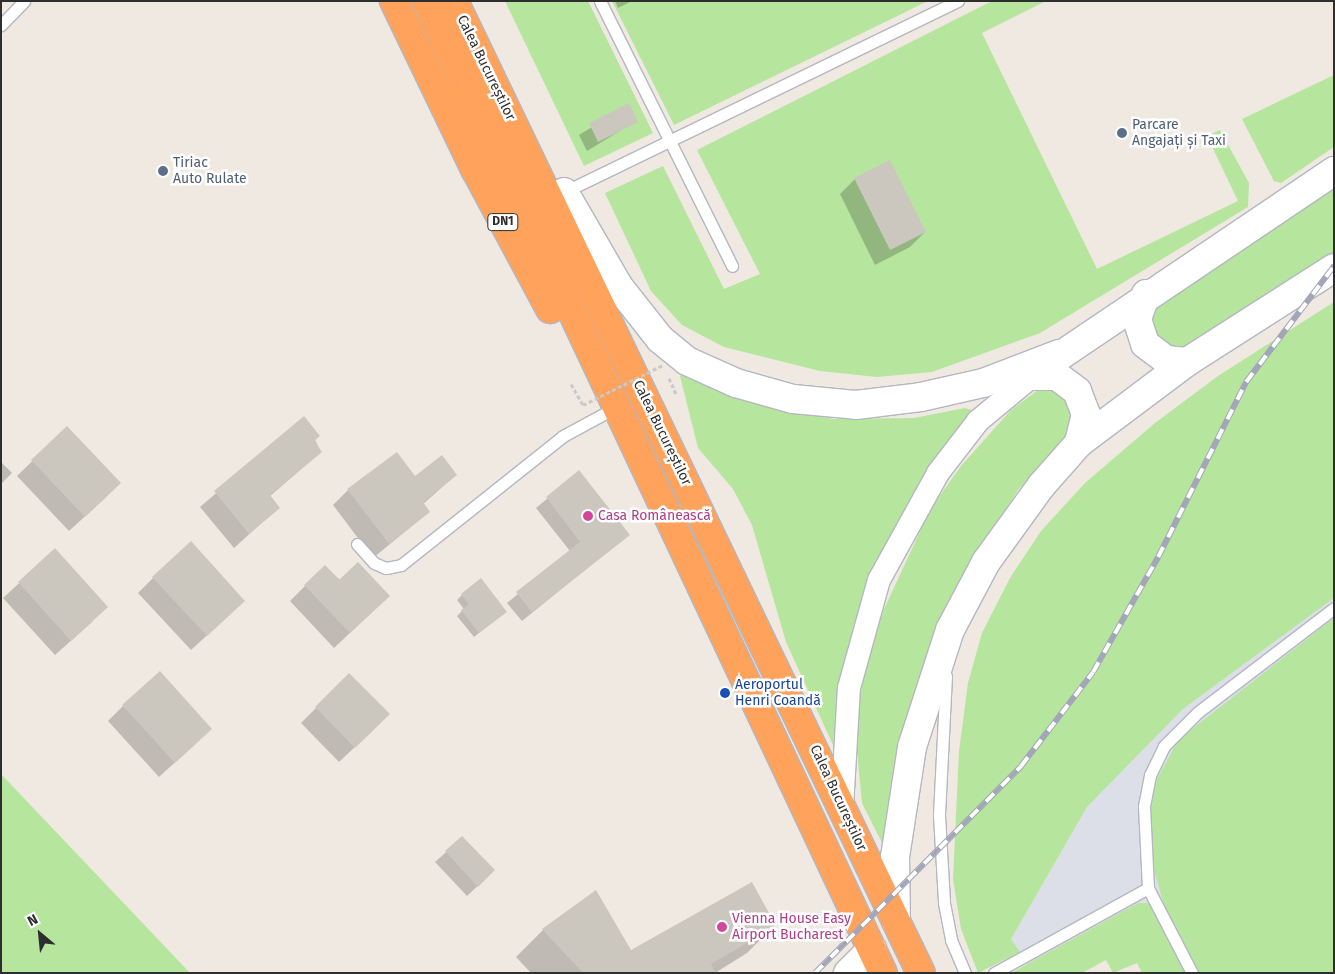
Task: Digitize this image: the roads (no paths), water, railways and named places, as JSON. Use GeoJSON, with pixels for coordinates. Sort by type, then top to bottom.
{"type":"FeatureCollection","features":[{"type":"Feature","properties":{"kind":"highway","name":"DN1"},"geometry":{"type":"LineString","coordinates":[[394,1],[474,169],[609,411],[627,436]]}},
{"type":"Feature","properties":{"kind":"highway","name":"Calea Bucureștilor"},"geometry":{"type":"LineString","coordinates":[[426,1],[485,96],[655,420],[921,973]]}},
{"type":"Feature","properties":{"kind":"highway","name":"Calea Bucureștilor"},"geometry":{"type":"LineString","coordinates":[[454,1],[485,96],[627,436],[878,961]]}},
{"type":"Feature","properties":{"kind":"highway","name":"DN1"},"geometry":{"type":"LineString","coordinates":[[475,1],[646,372],[655,420]]}},
{"type":"Feature","properties":{"kind":"street"},"geometry":{"type":"LineString","coordinates":[[842,808],[849,688],[879,580],[938,473],[978,421],[1059,354],[1334,170]]}},
{"type":"Feature","properties":{"kind":"street"},"geometry":{"type":"LineString","coordinates":[[564,192],[619,288],[660,339],[687,361],[736,383],[793,399],[856,405],[921,397],[985,393],[1029,379],[1057,376],[1077,391],[1086,414],[1079,444]]}},
{"type":"Feature","properties":{"kind":"street"},"geometry":{"type":"LineString","coordinates":[[896,921],[895,857],[912,747],[950,630],[986,562],[1079,444],[1187,362],[1334,268]]}},
{"type":"Feature","properties":{"kind":"street"},"geometry":{"type":"LineString","coordinates":[[1146,294],[1137,319],[1145,344],[1166,360],[1187,362]]}},
{"type":"Feature","properties":{"kind":"street"},"geometry":{"type":"LineString","coordinates":[[921,397],[983,383],[1059,354]]}},
{"type":"Feature","properties":{"kind":"street"},"geometry":{"type":"LineString","coordinates":[[848,973],[878,961]]}},
{"type":"Feature","properties":{"kind":"lane"},"geometry":{"type":"LineString","coordinates":[[1,25],[24,1]]}},
{"type":"Feature","properties":{"kind":"lane"},"geometry":{"type":"LineString","coordinates":[[600,1],[732,266]]}},
{"type":"Feature","properties":{"kind":"lane"},"geometry":{"type":"LineString","coordinates":[[564,192],[958,1]]}},
{"type":"Feature","properties":{"kind":"lane"},"geometry":{"type":"LineString","coordinates":[[357,544],[374,563],[386,568],[401,565],[563,436],[609,411]]}},
{"type":"Feature","properties":{"kind":"lane"},"geometry":{"type":"LineString","coordinates":[[1192,973],[1148,888],[1144,806],[1150,775],[1164,746],[1198,712],[1334,608]]}},
{"type":"Feature","properties":{"kind":"lane"},"geometry":{"type":"LineString","coordinates":[[950,630],[939,815],[946,921],[965,973]]}},
{"type":"Feature","properties":{"kind":"lane"},"geometry":{"type":"LineString","coordinates":[[994,973],[1148,888]]}},
{"type":"Feature","properties":{"kind":"railway"},"geometry":{"type":"LineString","coordinates":[[815,973],[1021,766],[1093,672],[1158,557],[1246,382],[1334,266]]}},
{"type":"Feature","properties":{"kind":"place","name":"Parcare Angajați și Taxi"},"geometry":{"type":"Point","coordinates":[1122,133]}},
{"type":"Feature","properties":{"kind":"place","name":"Țiriac Auto Rulate"},"geometry":{"type":"Point","coordinates":[163,171]}},
{"type":"Feature","properties":{"kind":"place","name":"Casa Românească"},"geometry":{"type":"Point","coordinates":[588,516]}},
{"type":"Feature","properties":{"kind":"place","name":"Aeroportul Henri Coandă"},"geometry":{"type":"Point","coordinates":[725,693]}},
{"type":"Feature","properties":{"kind":"place","name":"Vienna House Easy Airport Bucharest"},"geometry":{"type":"Point","coordinates":[722,927]}}]}
